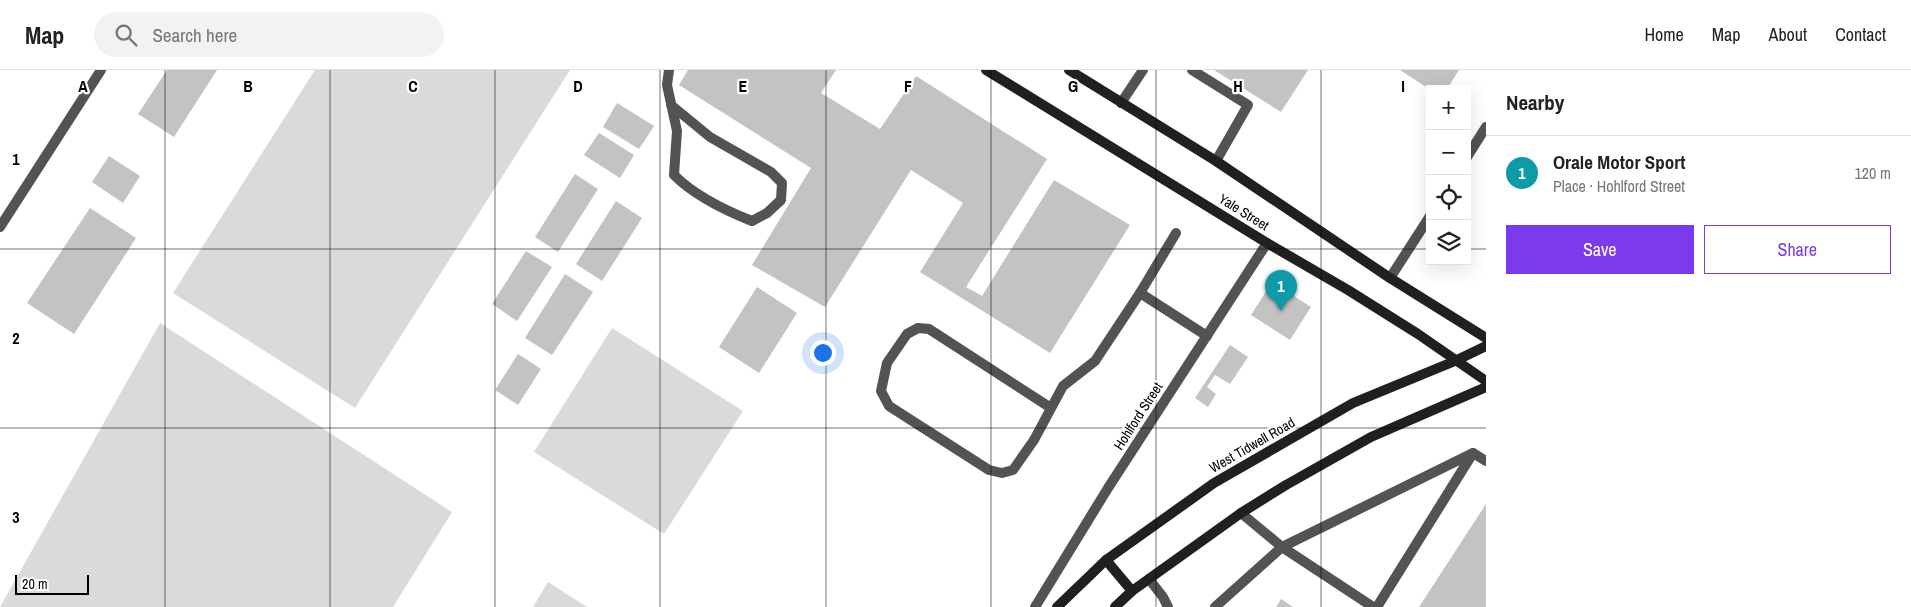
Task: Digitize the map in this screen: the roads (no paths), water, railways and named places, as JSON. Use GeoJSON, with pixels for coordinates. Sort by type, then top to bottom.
{"type":"FeatureCollection","features":[{"type":"Feature","properties":{"kind":"main road","name":"Yale Street"},"geometry":{"type":"LineString","coordinates":[[986,70],[1387,314],[1486,381]]}},
{"type":"Feature","properties":{"kind":"main road","name":"Yale Street"},"geometry":{"type":"LineString","coordinates":[[1069,70],[1216,161],[1390,278],[1486,338]]}},
{"type":"Feature","properties":{"kind":"main road","name":"West Tidwell Road"},"geometry":{"type":"LineString","coordinates":[[1057,607],[1106,560],[1214,483],[1353,402],[1456,361],[1486,346]]}},
{"type":"Feature","properties":{"kind":"main road"},"geometry":{"type":"LineString","coordinates":[[1114,607],[1149,578],[1241,513],[1286,485],[1371,437],[1486,387]]}},
{"type":"Feature","properties":{"kind":"main road"},"geometry":{"type":"LineString","coordinates":[[1106,560],[1132,591]]}},
{"type":"Feature","properties":{"kind":"street"},"geometry":{"type":"LineString","coordinates":[[0,227],[101,70]]}},
{"type":"Feature","properties":{"kind":"street"},"geometry":{"type":"LineString","coordinates":[[669,70],[667,85],[671,105],[677,131],[674,175],[686,187],[739,216],[752,220],[766,214],[781,200],[782,184],[771,172],[710,136],[671,105]]}},
{"type":"Feature","properties":{"kind":"street"},"geometry":{"type":"LineString","coordinates":[[1121,103],[1142,70]]}},
{"type":"Feature","properties":{"kind":"street"},"geometry":{"type":"LineString","coordinates":[[1192,70],[1248,106],[1216,161]]}},
{"type":"Feature","properties":{"kind":"street"},"geometry":{"type":"LineString","coordinates":[[1471,150],[1486,127]]}},
{"type":"Feature","properties":{"kind":"street"},"geometry":{"type":"LineString","coordinates":[[1390,278],[1427,220]]}},
{"type":"Feature","properties":{"kind":"street"},"geometry":{"type":"LineString","coordinates":[[1051,408],[929,329],[918,328],[906,334],[887,363],[881,391],[889,406],[989,470],[1002,473],[1013,470],[1034,440],[1063,386],[1096,361],[1176,233]]}},
{"type":"Feature","properties":{"kind":"street","name":"Hohlford Street"},"geometry":{"type":"LineString","coordinates":[[1035,607],[1103,495],[1268,243]]}},
{"type":"Feature","properties":{"kind":"street"},"geometry":{"type":"LineString","coordinates":[[1140,293],[1206,336]]}},
{"type":"Feature","properties":{"kind":"street"},"geometry":{"type":"LineString","coordinates":[[1473,453],[1486,460]]}},
{"type":"Feature","properties":{"kind":"street"},"geometry":{"type":"LineString","coordinates":[[1215,607],[1282,547],[1473,453]]}},
{"type":"Feature","properties":{"kind":"street"},"geometry":{"type":"LineString","coordinates":[[1377,607],[1473,453]]}},
{"type":"Feature","properties":{"kind":"street"},"geometry":{"type":"LineString","coordinates":[[1241,513],[1282,547],[1372,607]]}},
{"type":"Feature","properties":{"kind":"street"},"geometry":{"type":"LineString","coordinates":[[1149,578],[1163,596],[1168,607]]}},
{"type":"Feature","properties":{"kind":"place","name":"Orale Motor Sport"},"geometry":{"type":"Point","coordinates":[1281,311]}}]}
